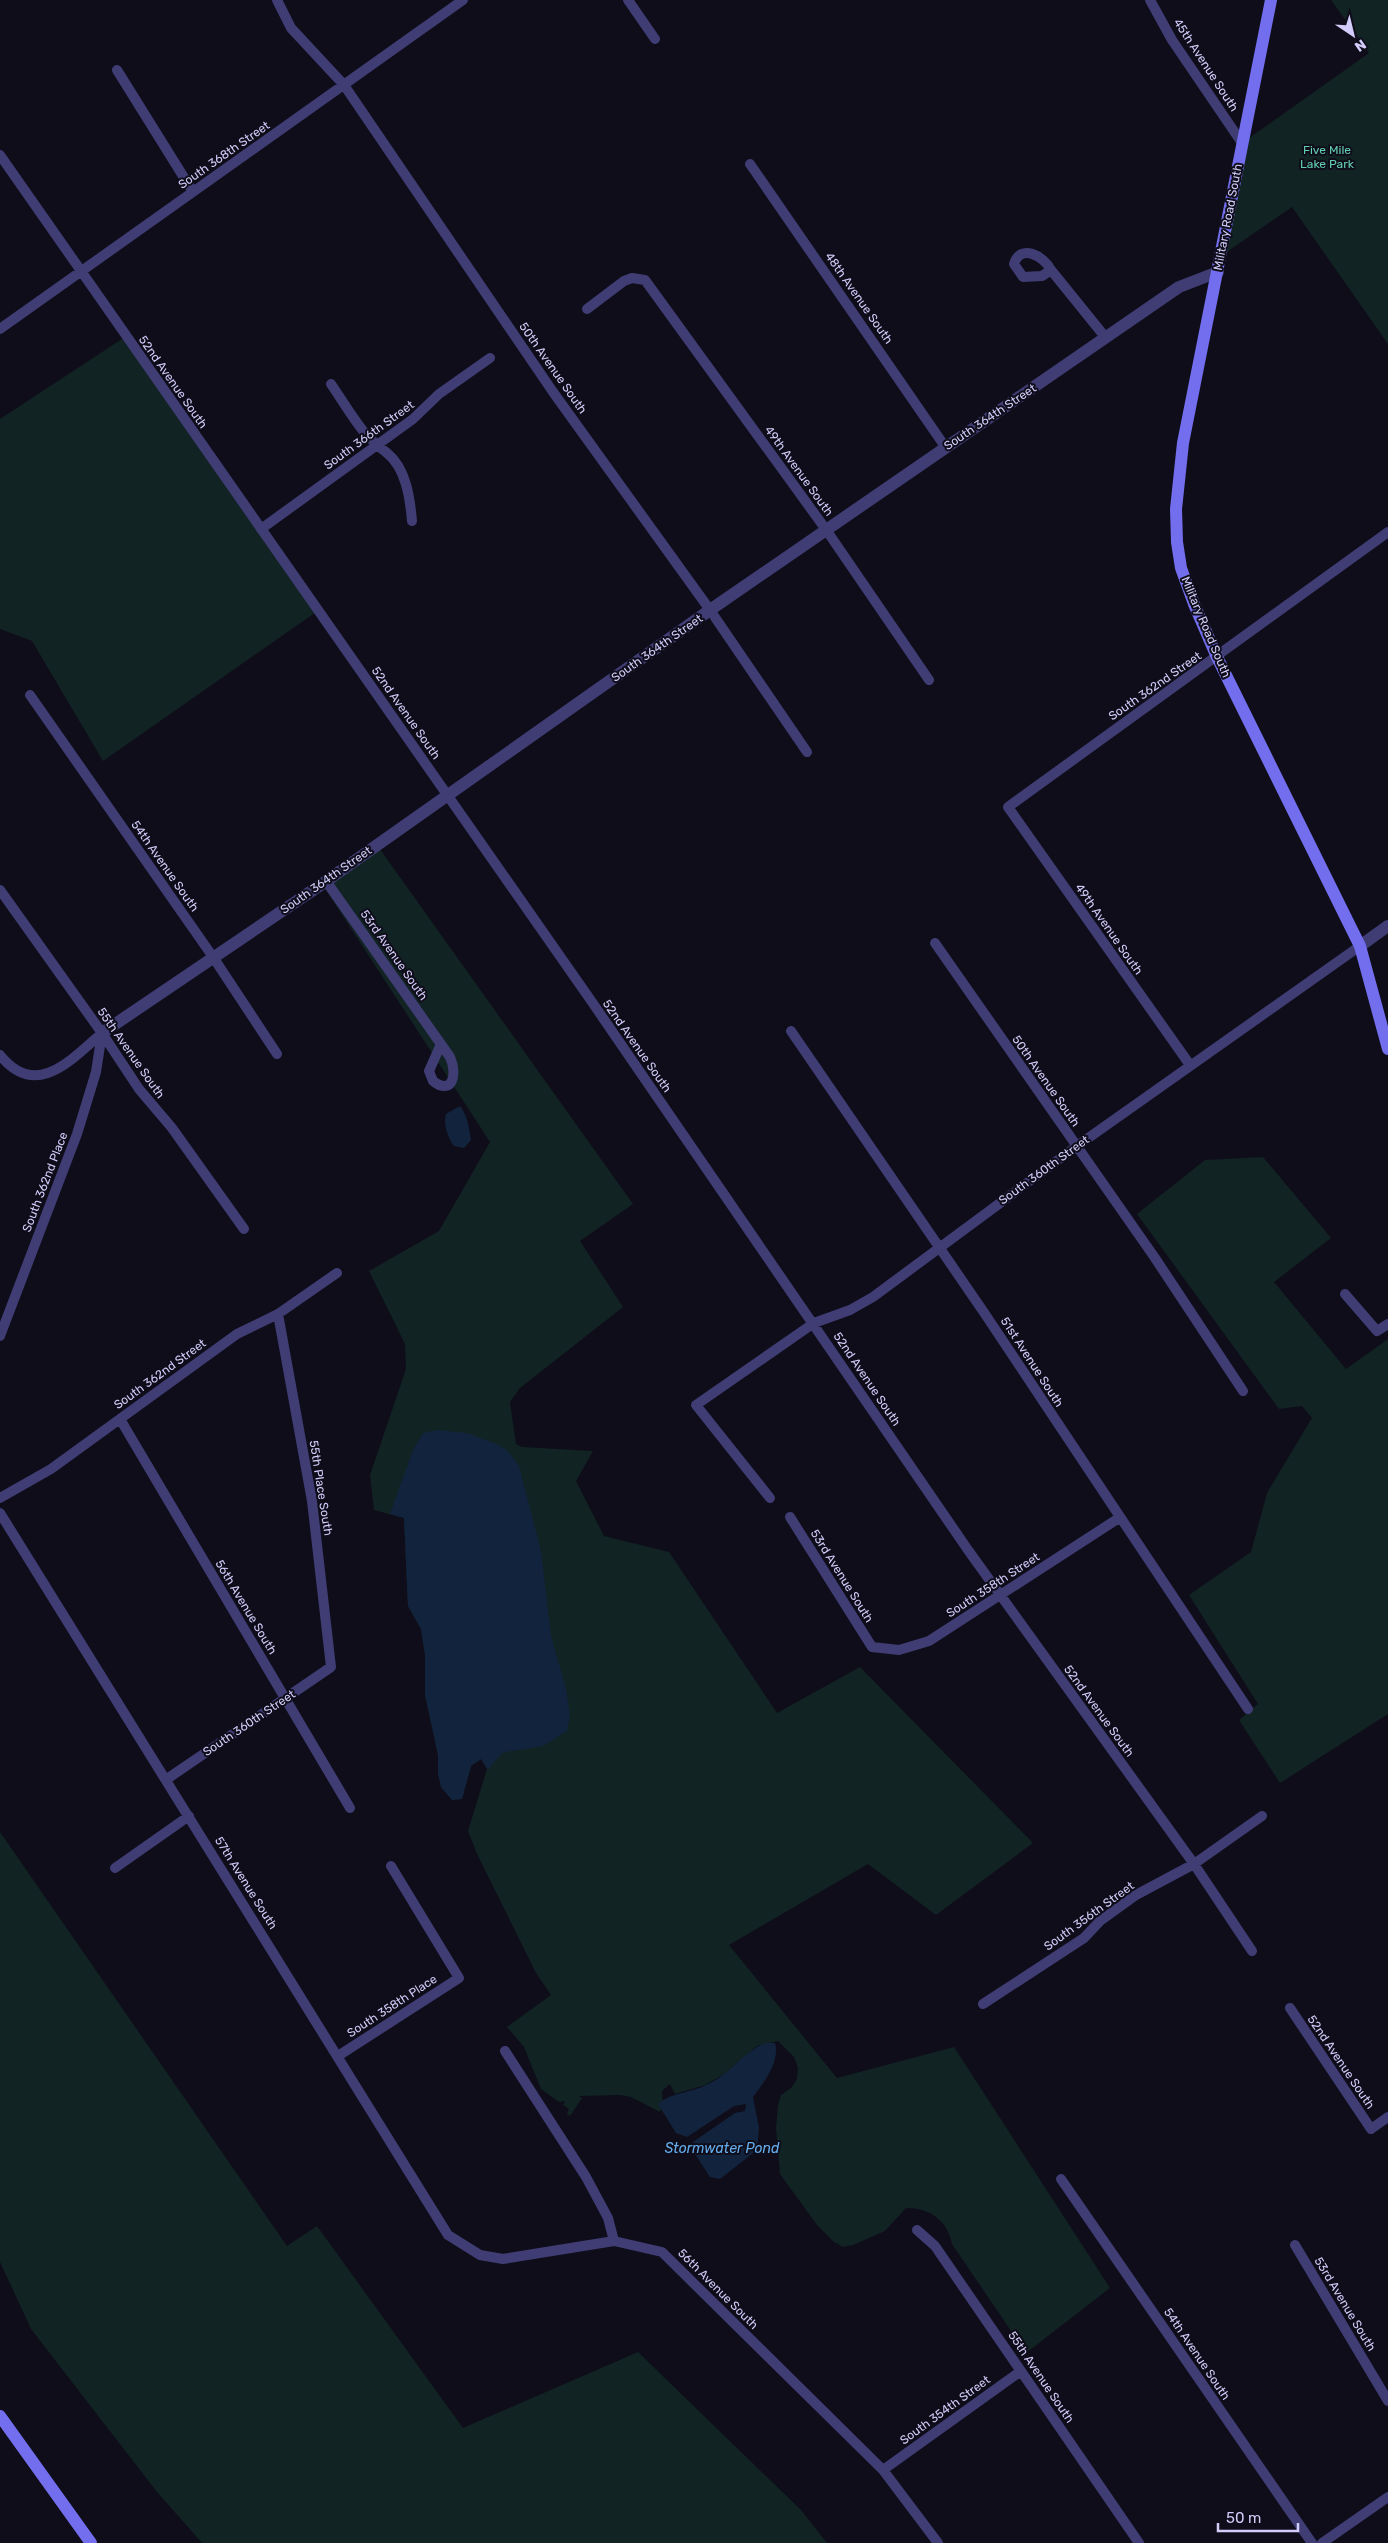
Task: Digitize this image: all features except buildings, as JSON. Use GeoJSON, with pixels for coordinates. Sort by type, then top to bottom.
{"type":"FeatureCollection","features":[{"type":"Feature","properties":{"kind":"main road","name":"Military Road South"},"geometry":{"type":"LineString","coordinates":[[1271,0],[1183,443],[1176,509],[1182,568],[1194,604],[1217,657],[1360,946],[1388,1049]]}},
{"type":"Feature","properties":{"kind":"main road"},"geometry":{"type":"LineString","coordinates":[[0,2416],[91,2543]]}},
{"type":"Feature","properties":{"kind":"street","name":"50th Avenue South"},"geometry":{"type":"LineString","coordinates":[[277,0],[291,28],[344,85],[553,392],[710,610],[807,752]]}},
{"type":"Feature","properties":{"kind":"street","name":"South 368th Street"},"geometry":{"type":"LineString","coordinates":[[0,329],[463,0]]}},
{"type":"Feature","properties":{"kind":"street"},"geometry":{"type":"LineString","coordinates":[[628,0],[655,39]]}},
{"type":"Feature","properties":{"kind":"street","name":"45th Avenue South"},"geometry":{"type":"LineString","coordinates":[[1150,0],[1172,40],[1242,143]]}},
{"type":"Feature","properties":{"kind":"street"},"geometry":{"type":"LineString","coordinates":[[117,70],[193,192]]}},
{"type":"Feature","properties":{"kind":"street","name":"52nd Avenue South"},"geometry":{"type":"LineString","coordinates":[[0,155],[80,273],[448,795],[1001,1596],[1194,1864],[1252,1951]]}},
{"type":"Feature","properties":{"kind":"street","name":"48th Avenue South"},"geometry":{"type":"LineString","coordinates":[[750,164],[946,448]]}},
{"type":"Feature","properties":{"kind":"street"},"geometry":{"type":"LineString","coordinates":[[1051,270],[1106,338]]}},
{"type":"Feature","properties":{"kind":"street","name":"South 364th Street"},"geometry":{"type":"LineString","coordinates":[[102,1033],[326,881],[710,610],[1179,287],[1218,272]]}},
{"type":"Feature","properties":{"kind":"street","name":"49th Avenue South"},"geometry":{"type":"LineString","coordinates":[[587,309],[624,281],[632,278],[645,280],[827,531],[928,680]]}},
{"type":"Feature","properties":{"kind":"street","name":"South 366th Street"},"geometry":{"type":"LineString","coordinates":[[261,529],[413,419],[451,385],[490,358]]}},
{"type":"Feature","properties":{"kind":"street"},"geometry":{"type":"LineString","coordinates":[[331,384],[376,446],[388,454],[398,465],[410,502],[412,521]]}},
{"type":"Feature","properties":{"kind":"street","name":"South 362nd Street"},"geometry":{"type":"LineString","coordinates":[[1008,807],[1388,532]]}},
{"type":"Feature","properties":{"kind":"street","name":"54th Avenue South"},"geometry":{"type":"LineString","coordinates":[[30,695],[214,957],[278,1054]]}},
{"type":"Feature","properties":{"kind":"street","name":"49th Avenue South"},"geometry":{"type":"LineString","coordinates":[[1008,807],[1190,1066]]}},
{"type":"Feature","properties":{"kind":"street","name":"53rd Avenue South"},"geometry":{"type":"LineString","coordinates":[[326,881],[441,1044]]}},
{"type":"Feature","properties":{"kind":"street","name":"55th Avenue South"},"geometry":{"type":"LineString","coordinates":[[0,890],[102,1033],[139,1089],[172,1128],[244,1230]]}},
{"type":"Feature","properties":{"kind":"street","name":"South 360th Street"},"geometry":{"type":"LineString","coordinates":[[770,1498],[696,1405],[814,1323],[850,1310],[873,1298],[1077,1146],[1388,926]]}},
{"type":"Feature","properties":{"kind":"street","name":"50th Avenue South"},"geometry":{"type":"LineString","coordinates":[[935,943],[1077,1146],[1244,1391]]}},
{"type":"Feature","properties":{"kind":"street","name":"51st Avenue South"},"geometry":{"type":"LineString","coordinates":[[791,1031],[985,1314],[1119,1518],[1248,1709]]}},
{"type":"Feature","properties":{"kind":"street"},"geometry":{"type":"LineString","coordinates":[[0,1055],[20,1073],[30,1076],[43,1074],[68,1062],[102,1033]]}},
{"type":"Feature","properties":{"kind":"street","name":"South 362nd Place"},"geometry":{"type":"LineString","coordinates":[[0,1336],[77,1134],[96,1072],[102,1033]]}},
{"type":"Feature","properties":{"kind":"street","name":"South 362nd Street"},"geometry":{"type":"LineString","coordinates":[[0,1498],[50,1468],[236,1334],[278,1314],[337,1273]]}},
{"type":"Feature","properties":{"kind":"street"},"geometry":{"type":"LineString","coordinates":[[1345,1294],[1378,1331],[1388,1324]]}},
{"type":"Feature","properties":{"kind":"street","name":"55th Place South"},"geometry":{"type":"LineString","coordinates":[[278,1314],[312,1501],[331,1667]]}},
{"type":"Feature","properties":{"kind":"street","name":"56th Avenue South"},"geometry":{"type":"LineString","coordinates":[[120,1419],[350,1808]]}},
{"type":"Feature","properties":{"kind":"street","name":"57th Avenue South"},"geometry":{"type":"LineString","coordinates":[[0,1514],[167,1779],[448,2236],[480,2255],[503,2260],[614,2241]]}},
{"type":"Feature","properties":{"kind":"street","name":"53rd Avenue South"},"geometry":{"type":"LineString","coordinates":[[790,1517],[872,1647]]}},
{"type":"Feature","properties":{"kind":"street","name":"South 358th Street"},"geometry":{"type":"LineString","coordinates":[[872,1647],[899,1650],[929,1641],[1119,1518]]}},
{"type":"Feature","properties":{"kind":"street","name":"South 360th Street"},"geometry":{"type":"LineString","coordinates":[[167,1779],[331,1667]]}},
{"type":"Feature","properties":{"kind":"street"},"geometry":{"type":"LineString","coordinates":[[115,1868],[189,1816]]}},
{"type":"Feature","properties":{"kind":"street","name":"South 356th Street"},"geometry":{"type":"LineString","coordinates":[[983,2004],[1084,1938],[1100,1921],[1136,1895],[1194,1864],[1262,1816]]}},
{"type":"Feature","properties":{"kind":"street","name":"South 358th Place"},"geometry":{"type":"LineString","coordinates":[[338,2056],[459,1978],[391,1866]]}},
{"type":"Feature","properties":{"kind":"street","name":"52nd Avenue South"},"geometry":{"type":"LineString","coordinates":[[1290,2008],[1372,2129],[1386,2121]]}},
{"type":"Feature","properties":{"kind":"street"},"geometry":{"type":"LineString","coordinates":[[506,2051],[586,2178],[608,2218],[614,2241]]}},
{"type":"Feature","properties":{"kind":"street","name":"54th Avenue South"},"geometry":{"type":"LineString","coordinates":[[1061,2179],[1312,2543]]}},
{"type":"Feature","properties":{"kind":"street","name":"55th Avenue South"},"geometry":{"type":"LineString","coordinates":[[917,2230],[935,2246],[1139,2543]]}},
{"type":"Feature","properties":{"kind":"street","name":"56th Avenue South"},"geometry":{"type":"LineString","coordinates":[[614,2241],[649,2247],[662,2252],[670,2259],[883,2470],[938,2543]]}},
{"type":"Feature","properties":{"kind":"street","name":"53rd Avenue South"},"geometry":{"type":"LineString","coordinates":[[1295,2245],[1388,2401]]}},
{"type":"Feature","properties":{"kind":"street","name":"South 354th Street"},"geometry":{"type":"LineString","coordinates":[[883,2470],[1021,2371]]}},
{"type":"Feature","properties":{"kind":"street"},"geometry":{"type":"LineString","coordinates":[[1324,2542],[1388,2498]]}},
{"type":"Feature","properties":{"kind":"green space","name":"Five Mile Lake Park"},"geometry":{"type":"Polygon","coordinates":[[[1331,0],[1388,0],[1388,344],[1292,207],[1221,256],[1242,143],[1369,53],[1331,0]]]}},
{"type":"Feature","properties":{"kind":"green space"},"geometry":{"type":"Polygon","coordinates":[[[125,337],[319,610],[103,761],[32,641],[0,629],[0,419],[125,337]]]}},
{"type":"Feature","properties":{"kind":"green space"},"geometry":{"type":"Polygon","coordinates":[[[377,845],[633,1204],[580,1241],[623,1307],[520,1388],[510,1402],[516,1444],[522,1447],[593,1451],[576,1481],[604,1536],[669,1552],[777,1713],[860,1667],[1033,1843],[936,1915],[868,1864],[729,1945],[837,2078],[954,2047],[1110,2288],[1026,2353],[952,2244],[942,2222],[930,2213],[914,2208],[906,2208],[885,2231],[853,2245],[843,2247],[834,2242],[817,2225],[780,2174],[776,2128],[778,2105],[781,2095],[791,2088],[797,2079],[798,2068],[794,2057],[778,2041],[757,2046],[724,2074],[705,2085],[675,2094],[670,2084],[662,2091],[663,2102],[660,2112],[631,2097],[620,2095],[579,2096],[582,2098],[570,2116],[567,2114],[569,2109],[563,2105],[565,2101],[559,2102],[541,2089],[524,2047],[507,2027],[551,1995],[536,1973],[477,1854],[468,1831],[487,1769],[481,1759],[472,1763],[462,1799],[452,1800],[441,1787],[438,1773],[438,1755],[425,1695],[425,1655],[421,1629],[408,1606],[404,1518],[374,1510],[370,1475],[406,1369],[405,1344],[369,1271],[439,1231],[490,1142],[322,884],[377,845]]]}},
{"type":"Feature","properties":{"kind":"green space"},"geometry":{"type":"Polygon","coordinates":[[[1263,1157],[1331,1238],[1274,1282],[1346,1369],[1388,1339],[1388,1714],[1280,1783],[1239,1720],[1258,1704],[1189,1595],[1251,1552],[1267,1493],[1312,1418],[1302,1406],[1279,1409],[1137,1214],[1205,1160],[1263,1157]]]}},
{"type":"Feature","properties":{"kind":"green space"},"geometry":{"type":"Polygon","coordinates":[[[0,1832],[287,2246],[317,2226],[463,2428],[638,2352],[801,2510],[827,2543],[202,2543],[157,2492],[31,2329],[0,2262],[0,1832]]]}},
{"type":"Feature","properties":{"kind":"water"},"geometry":{"type":"Polygon","coordinates":[[[461,1107],[465,1115],[471,1140],[464,1148],[454,1146],[446,1127],[446,1114],[461,1107]]]}},
{"type":"Feature","properties":{"kind":"water"},"geometry":{"type":"Polygon","coordinates":[[[438,1430],[467,1433],[499,1445],[509,1452],[519,1466],[541,1551],[551,1636],[566,1688],[570,1716],[567,1731],[543,1746],[505,1752],[500,1755],[488,1770],[481,1759],[471,1766],[462,1799],[452,1800],[441,1787],[438,1773],[438,1755],[425,1695],[425,1655],[421,1629],[408,1606],[404,1518],[390,1514],[413,1450],[423,1433],[438,1430]]]}},
{"type":"Feature","properties":{"kind":"water","name":"Stormwater Pond"},"geometry":{"type":"Polygon","coordinates":[[[765,2043],[775,2043],[776,2050],[770,2072],[753,2097],[759,2128],[757,2150],[720,2179],[710,2177],[691,2148],[693,2142],[735,2113],[745,2111],[746,2104],[734,2106],[687,2137],[676,2133],[658,2104],[669,2097],[702,2087],[716,2080],[749,2052],[765,2043]]]}}]}
